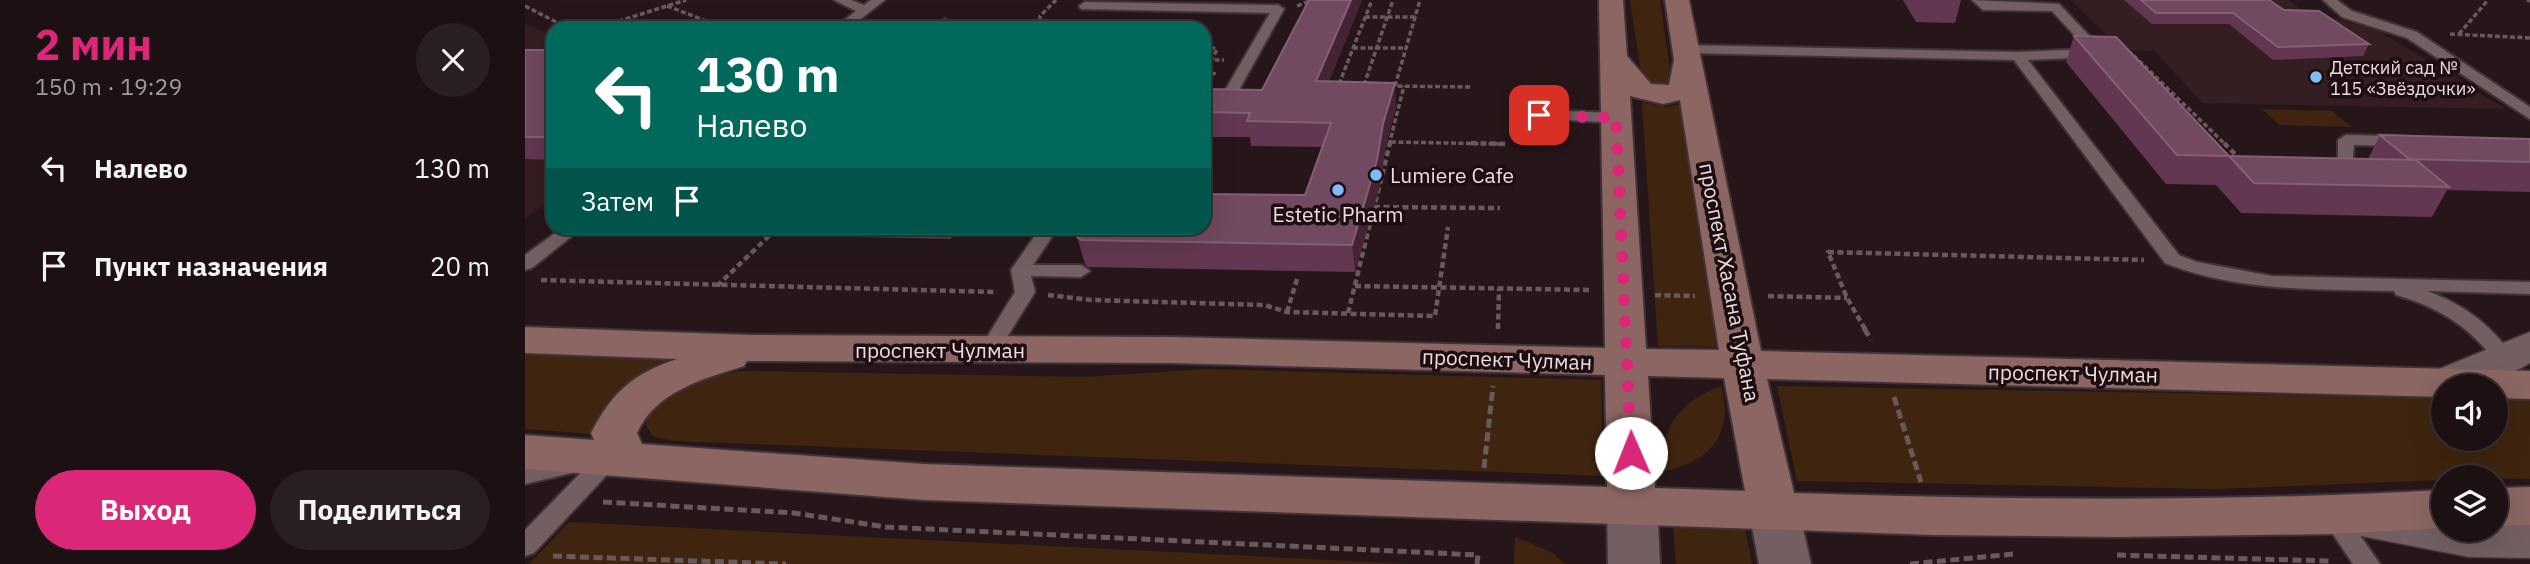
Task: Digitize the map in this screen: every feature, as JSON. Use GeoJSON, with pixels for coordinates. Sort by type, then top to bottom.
{"type":"FeatureCollection","features":[{"type":"Feature","properties":{"kind":"main road"},"geometry":{"type":"LineString","coordinates":[[1611,0],[1625,363],[1630,405],[1632,505]]}},
{"type":"Feature","properties":{"kind":"main road","name":"проспект Хасана Туфана"},"geometry":{"type":"LineString","coordinates":[[1677,0],[1743,366],[1774,511]]}},
{"type":"Feature","properties":{"kind":"main road"},"geometry":{"type":"LineString","coordinates":[[1613,57],[1642,92],[1663,95],[1683,90],[1687,54]]}},
{"type":"Feature","properties":{"kind":"main road","name":"проспект Чулман"},"geometry":{"type":"LineString","coordinates":[[525,340],[751,348],[1171,350],[1743,366],[2449,381],[2522,363]]}},
{"type":"Feature","properties":{"kind":"main road"},"geometry":{"type":"LineString","coordinates":[[618,457],[614,433],[628,408],[650,389],[688,369],[751,348]]}},
{"type":"Feature","properties":{"kind":"main road"},"geometry":{"type":"LineString","coordinates":[[525,452],[924,482],[1774,511],[2119,518],[2332,515],[2431,510]]}},
{"type":"Feature","properties":{"kind":"main road"},"geometry":{"type":"LineString","coordinates":[[2508,507],[2530,506]]}},
{"type":"Feature","properties":{"kind":"street"},"geometry":{"type":"LineString","coordinates":[[1632,505],[1634,564]]}},
{"type":"Feature","properties":{"kind":"street","name":"проспект Хасана Туфана"},"geometry":{"type":"LineString","coordinates":[[1774,511],[1785,564]]}},
{"type":"Feature","properties":{"kind":"street"},"geometry":{"type":"LineString","coordinates":[[2332,515],[2469,538],[2530,539]]}},
{"type":"Feature","properties":{"kind":"lane"},"geometry":{"type":"LineString","coordinates":[[840,0],[866,10]]}},
{"type":"Feature","properties":{"kind":"lane"},"geometry":{"type":"LineString","coordinates":[[851,21],[879,0]]}},
{"type":"Feature","properties":{"kind":"lane"},"geometry":{"type":"LineString","coordinates":[[1978,0],[1983,6],[2077,7]]}},
{"type":"Feature","properties":{"kind":"lane"},"geometry":{"type":"LineString","coordinates":[[2329,0],[2347,13],[2404,33],[2530,114]]}},
{"type":"Feature","properties":{"kind":"lane"},"geometry":{"type":"LineString","coordinates":[[1085,6],[1146,4],[1278,9],[1229,96],[1211,96]]}},
{"type":"Feature","properties":{"kind":"lane"},"geometry":{"type":"LineString","coordinates":[[2055,7],[2098,53]]}},
{"type":"Feature","properties":{"kind":"lane"},"geometry":{"type":"LineString","coordinates":[[1687,54],[2018,56],[2098,53]]}},
{"type":"Feature","properties":{"kind":"lane"},"geometry":{"type":"LineString","coordinates":[[2018,56],[2172,259],[2192,267],[2271,282],[2530,288]]}},
{"type":"Feature","properties":{"kind":"lane"},"geometry":{"type":"LineString","coordinates":[[1539,115],[1616,118]]}},
{"type":"Feature","properties":{"kind":"lane"},"geometry":{"type":"LineString","coordinates":[[2306,166],[2346,167],[2346,140],[2425,142]]}},
{"type":"Feature","properties":{"kind":"lane"},"geometry":{"type":"LineString","coordinates":[[525,264],[564,235]]}},
{"type":"Feature","properties":{"kind":"lane"},"geometry":{"type":"LineString","coordinates":[[989,350],[1025,292],[1020,270],[1044,235]]}},
{"type":"Feature","properties":{"kind":"lane"},"geometry":{"type":"LineString","coordinates":[[1020,270],[1081,271]]}},
{"type":"Feature","properties":{"kind":"lane"},"geometry":{"type":"LineString","coordinates":[[2375,285],[2419,295],[2458,313],[2522,363]]}},
{"type":"Feature","properties":{"kind":"lane"},"geometry":{"type":"LineString","coordinates":[[525,475],[618,457]]}},
{"type":"Feature","properties":{"kind":"lane"},"geometry":{"type":"LineString","coordinates":[[532,551],[570,500],[618,457]]}},
{"type":"Feature","properties":{"kind":"lane"},"geometry":{"type":"LineString","coordinates":[[2332,515],[2366,563]]}},
{"type":"Feature","properties":{"kind":"path"},"geometry":{"type":"LineString","coordinates":[[619,21],[686,0]]}},
{"type":"Feature","properties":{"kind":"path"},"geometry":{"type":"LineString","coordinates":[[1039,21],[1039,16],[1056,0]]}},
{"type":"Feature","properties":{"kind":"path"},"geometry":{"type":"LineString","coordinates":[[1339,85],[1372,0]]}},
{"type":"Feature","properties":{"kind":"path"},"geometry":{"type":"LineString","coordinates":[[1364,85],[1393,0]]}},
{"type":"Feature","properties":{"kind":"path"},"geometry":{"type":"LineString","coordinates":[[1395,86],[1420,0]]}},
{"type":"Feature","properties":{"kind":"path"},"geometry":{"type":"LineString","coordinates":[[2458,34],[2488,0]]}},
{"type":"Feature","properties":{"kind":"path"},"geometry":{"type":"LineString","coordinates":[[525,6],[554,21]]}},
{"type":"Feature","properties":{"kind":"path"},"geometry":{"type":"LineString","coordinates":[[667,6],[707,21]]}},
{"type":"Feature","properties":{"kind":"path"},"geometry":{"type":"LineString","coordinates":[[1365,17],[1415,17]]}},
{"type":"Feature","properties":{"kind":"path"},"geometry":{"type":"LineString","coordinates":[[2404,33],[2530,38]]}},
{"type":"Feature","properties":{"kind":"path"},"geometry":{"type":"LineString","coordinates":[[1211,47],[1217,50],[1211,60]]}},
{"type":"Feature","properties":{"kind":"path"},"geometry":{"type":"LineString","coordinates":[[1353,48],[1406,48]]}},
{"type":"Feature","properties":{"kind":"path"},"geometry":{"type":"LineString","coordinates":[[2098,53],[2131,53],[2236,157],[2244,160]]}},
{"type":"Feature","properties":{"kind":"path"},"geometry":{"type":"LineString","coordinates":[[1211,60],[1250,60]]}},
{"type":"Feature","properties":{"kind":"path"},"geometry":{"type":"LineString","coordinates":[[1328,84],[1374,85]]}},
{"type":"Feature","properties":{"kind":"path"},"geometry":{"type":"LineString","coordinates":[[1384,85],[1470,87]]}},
{"type":"Feature","properties":{"kind":"path"},"geometry":{"type":"LineString","coordinates":[[1348,313],[1404,86]]}},
{"type":"Feature","properties":{"kind":"path"},"geometry":{"type":"LineString","coordinates":[[1391,142],[1505,144]]}},
{"type":"Feature","properties":{"kind":"path"},"geometry":{"type":"LineString","coordinates":[[1374,206],[1500,208]]}},
{"type":"Feature","properties":{"kind":"path"},"geometry":{"type":"LineString","coordinates":[[539,280],[1025,292],[1091,300],[1264,305],[1287,312],[1435,316],[1448,227]]}},
{"type":"Feature","properties":{"kind":"path"},"geometry":{"type":"LineString","coordinates":[[717,286],[770,235]]}},
{"type":"Feature","properties":{"kind":"path"},"geometry":{"type":"LineString","coordinates":[[1878,253],[1828,252],[1847,298],[1878,352]]}},
{"type":"Feature","properties":{"kind":"path"},"geometry":{"type":"LineString","coordinates":[[1287,312],[1298,276]]}},
{"type":"Feature","properties":{"kind":"path"},"geometry":{"type":"LineString","coordinates":[[1355,286],[1595,290]]}},
{"type":"Feature","properties":{"kind":"path"},"geometry":{"type":"LineString","coordinates":[[1498,330],[1499,289]]}},
{"type":"Feature","properties":{"kind":"path"},"geometry":{"type":"LineString","coordinates":[[1654,295],[1699,296]]}},
{"type":"Feature","properties":{"kind":"path"},"geometry":{"type":"LineString","coordinates":[[1769,296],[1847,298]]}},
{"type":"Feature","properties":{"kind":"path"},"geometry":{"type":"LineString","coordinates":[[1483,472],[1493,376]]}},
{"type":"Feature","properties":{"kind":"path"},"geometry":{"type":"LineString","coordinates":[[1891,389],[1921,483]]}},
{"type":"Feature","properties":{"kind":"path"},"geometry":{"type":"LineString","coordinates":[[570,500],[794,513],[886,527],[1478,555],[1477,564]]}},
{"type":"Feature","properties":{"kind":"path"},"geometry":{"type":"LineString","coordinates":[[532,551],[786,564]]}},
{"type":"Feature","properties":{"kind":"path"},"geometry":{"type":"LineString","coordinates":[[1910,564],[1937,559],[2016,554]]}},
{"type":"Feature","properties":{"kind":"path"},"geometry":{"type":"LineString","coordinates":[[2113,555],[2366,563]]}},
{"type":"Feature","properties":{"kind":"shaded area"},"geometry":{"type":"Polygon","coordinates":[[[1630,0],[1660,0],[1672,83],[1656,86],[1642,79],[1630,0]]]}},
{"type":"Feature","properties":{"kind":"shaded area","name":"Детский сад № 115 «Звёздочки»"},"geometry":{"type":"Polygon","coordinates":[[[2071,0],[2288,0],[2301,9],[2379,31],[2506,109],[2202,103],[2155,51],[2122,50],[2071,0]]]}},
{"type":"Feature","properties":{"kind":"shaded area"},"geometry":{"type":"Polygon","coordinates":[[[525,24],[546,32],[546,204],[525,218],[525,24]]]}},
{"type":"Feature","properties":{"kind":"shaded area"},"geometry":{"type":"Polygon","coordinates":[[[1642,102],[1666,107],[1688,103],[1716,347],[1658,346],[1642,102]]]}},
{"type":"Feature","properties":{"kind":"shaded area"},"geometry":{"type":"Polygon","coordinates":[[[2262,109],[2332,111],[2352,127],[2279,125],[2262,109]]]}},
{"type":"Feature","properties":{"kind":"shaded area"},"geometry":{"type":"Polygon","coordinates":[[[525,353],[682,359],[610,403],[593,434],[525,429],[525,353]]]}},
{"type":"Feature","properties":{"kind":"shaded area"},"geometry":{"type":"Polygon","coordinates":[[[1207,369],[1601,380],[1603,476],[674,441],[652,436],[646,425],[651,412],[671,392],[698,380],[741,371],[1083,377],[1207,369]]]}},
{"type":"Feature","properties":{"kind":"shaded area"},"geometry":{"type":"Polygon","coordinates":[[[1721,386],[1724,418],[1715,443],[1695,460],[1665,471],[1665,442],[1675,418],[1695,399],[1721,386]]]}},
{"type":"Feature","properties":{"kind":"shaded area"},"geometry":{"type":"Polygon","coordinates":[[[1777,386],[2431,398],[2431,451],[2508,451],[2508,399],[2530,399],[2530,479],[2508,479],[2508,465],[2431,465],[2431,480],[2216,489],[1797,481],[1777,386]]]}},
{"type":"Feature","properties":{"kind":"shaded area"},"geometry":{"type":"Polygon","coordinates":[[[1673,521],[1744,522],[1752,564],[1676,564],[1673,521]]]}},
{"type":"Feature","properties":{"kind":"shaded area"},"geometry":{"type":"Polygon","coordinates":[[[569,522],[1411,564],[529,564],[569,522]]]}},
{"type":"Feature","properties":{"kind":"shaded area"},"geometry":{"type":"Polygon","coordinates":[[[1515,537],[1553,553],[1565,564],[1514,564],[1515,537]]]}},
{"type":"Feature","properties":{"kind":"building"},"geometry":{"type":"Polygon","coordinates":[[[1309,0],[1351,0],[1316,81],[1395,83],[1383,124],[1377,160],[1352,245],[1081,240],[1077,237],[1211,235],[1211,194],[1305,195],[1331,123],[1247,121],[1250,113],[1211,112],[1211,89],[1262,90],[1309,0]]]}},
{"type":"Feature","properties":{"kind":"building"},"geometry":{"type":"Polygon","coordinates":[[[2141,0],[2269,0],[2284,10],[2319,11],[2369,44],[2278,47],[2233,13],[2156,13],[2141,0]]]}},
{"type":"Feature","properties":{"kind":"building"},"geometry":{"type":"Polygon","coordinates":[[[2074,36],[2116,37],[2229,156],[2177,155],[2074,36]]]}},
{"type":"Feature","properties":{"kind":"building"},"geometry":{"type":"Polygon","coordinates":[[[525,50],[546,50],[546,137],[525,137],[525,50]]]}},
{"type":"Feature","properties":{"kind":"building"},"geometry":{"type":"Polygon","coordinates":[[[2380,135],[2530,139],[2530,162],[2409,159],[2380,135]]]}},
{"type":"Feature","properties":{"kind":"building"},"geometry":{"type":"Polygon","coordinates":[[[2229,156],[2416,160],[2449,187],[2254,183],[2229,156]]]}},
{"type":"Feature","properties":{"kind":"place","name":"Детский сад № 115 «Звёздочки»"},"geometry":{"type":"Point","coordinates":[2316,77]}},
{"type":"Feature","properties":{"kind":"place","name":"Lumiere Cafe"},"geometry":{"type":"Point","coordinates":[1376,175]}},
{"type":"Feature","properties":{"kind":"place","name":"Estetic Pharm"},"geometry":{"type":"Point","coordinates":[1338,190]}},
{"type":"Feature","properties":{"kind":"route"},"geometry":{"type":"LineString","coordinates":[[1539,115],[1616,118],[1631,453]]}}]}
